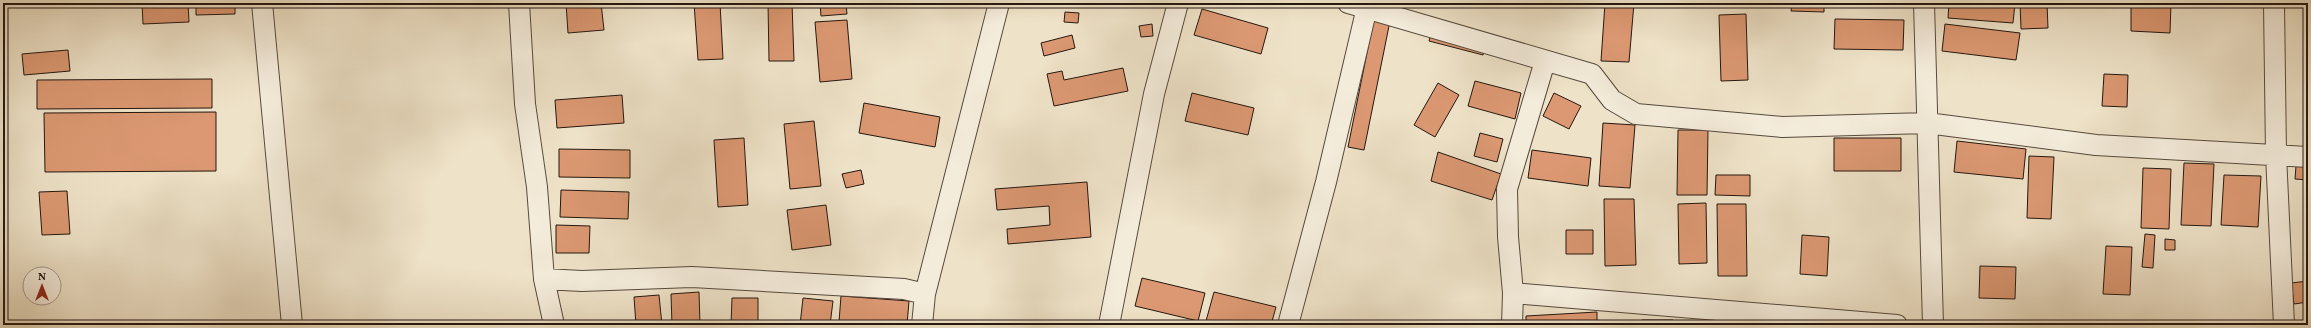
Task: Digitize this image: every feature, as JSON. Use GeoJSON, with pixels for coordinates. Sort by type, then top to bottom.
{"type":"FeatureCollection","features":[{"type":"Feature","properties":{"kind":"street"},"geometry":{"type":"LineString","coordinates":[[262,3],[292,325]]}},
{"type":"Feature","properties":{"kind":"street"},"geometry":{"type":"LineString","coordinates":[[519,3],[525,104],[537,187],[544,280],[554,325]]}},
{"type":"Feature","properties":{"kind":"street"},"geometry":{"type":"LineString","coordinates":[[922,325],[926,294],[999,3]]}},
{"type":"Feature","properties":{"kind":"street"},"geometry":{"type":"LineString","coordinates":[[1109,325],[1154,94],[1178,3]]}},
{"type":"Feature","properties":{"kind":"street"},"geometry":{"type":"LineString","coordinates":[[1348,3],[1367,6],[1592,74],[1612,100],[1636,114],[1782,127],[1927,123],[2096,145],[2308,156]]}},
{"type":"Feature","properties":{"kind":"street"},"geometry":{"type":"LineString","coordinates":[[1924,3],[1933,325]]}},
{"type":"Feature","properties":{"kind":"street"},"geometry":{"type":"LineString","coordinates":[[2274,3],[2276,155],[2284,325]]}},
{"type":"Feature","properties":{"kind":"street"},"geometry":{"type":"LineString","coordinates":[[1288,325],[1326,182],[1367,6]]}},
{"type":"Feature","properties":{"kind":"street"},"geometry":{"type":"LineString","coordinates":[[1512,325],[1513,293],[1508,237],[1507,189],[1545,60]]}},
{"type":"Feature","properties":{"kind":"street"},"geometry":{"type":"LineString","coordinates":[[544,280],[582,281],[692,277],[904,289],[926,294]]}},
{"type":"Feature","properties":{"kind":"street"},"geometry":{"type":"LineString","coordinates":[[1513,293],[1897,325]]}},
{"type":"Feature","properties":{"kind":"building"},"geometry":{"type":"Polygon","coordinates":[[[142,3],[188,3],[189,22],[143,24],[142,3]]]}},
{"type":"Feature","properties":{"kind":"building"},"geometry":{"type":"Polygon","coordinates":[[[196,3],[235,3],[235,14],[196,15],[196,3]]]}},
{"type":"Feature","properties":{"kind":"building"},"geometry":{"type":"Polygon","coordinates":[[[566,3],[601,3],[604,30],[568,33],[566,3]]]}},
{"type":"Feature","properties":{"kind":"building"},"geometry":{"type":"Polygon","coordinates":[[[694,3],[720,3],[723,59],[698,60],[694,3]]]}},
{"type":"Feature","properties":{"kind":"building"},"geometry":{"type":"Polygon","coordinates":[[[768,3],[792,3],[794,61],[769,61],[768,3]]]}},
{"type":"Feature","properties":{"kind":"building"},"geometry":{"type":"Polygon","coordinates":[[[820,3],[846,3],[847,14],[821,16],[820,3]]]}},
{"type":"Feature","properties":{"kind":"building"},"geometry":{"type":"Polygon","coordinates":[[[1605,3],[1634,3],[1629,62],[1601,61],[1605,3]]]}},
{"type":"Feature","properties":{"kind":"building"},"geometry":{"type":"Polygon","coordinates":[[[1792,3],[1824,3],[1824,12],[1791,11],[1792,3]]]}},
{"type":"Feature","properties":{"kind":"building"},"geometry":{"type":"Polygon","coordinates":[[[1949,3],[2015,3],[2013,23],[1948,18],[1949,3]]]}},
{"type":"Feature","properties":{"kind":"building"},"geometry":{"type":"Polygon","coordinates":[[[2020,3],[2047,3],[2048,28],[2021,29],[2020,3]]]}},
{"type":"Feature","properties":{"kind":"building"},"geometry":{"type":"Polygon","coordinates":[[[2131,3],[2171,3],[2170,33],[2131,31],[2131,3]]]}},
{"type":"Feature","properties":{"kind":"building"},"geometry":{"type":"Polygon","coordinates":[[[1202,9],[1268,28],[1261,54],[1194,35],[1202,9]]]}},
{"type":"Feature","properties":{"kind":"building"},"geometry":{"type":"Polygon","coordinates":[[[1065,12],[1079,13],[1078,23],[1064,22],[1065,12]]]}},
{"type":"Feature","properties":{"kind":"building"},"geometry":{"type":"Polygon","coordinates":[[[1375,13],[1391,16],[1364,150],[1348,147],[1375,13]]]}},
{"type":"Feature","properties":{"kind":"building"},"geometry":{"type":"Polygon","coordinates":[[[1746,14],[1748,80],[1721,81],[1719,15],[1746,14]]]}},
{"type":"Feature","properties":{"kind":"building"},"geometry":{"type":"Polygon","coordinates":[[[1835,19],[1904,20],[1903,50],[1834,49],[1835,19]]]}},
{"type":"Feature","properties":{"kind":"building"},"geometry":{"type":"Polygon","coordinates":[[[847,20],[852,79],[820,82],[815,22],[847,20]]]}},
{"type":"Feature","properties":{"kind":"building"},"geometry":{"type":"Polygon","coordinates":[[[1152,24],[1153,36],[1141,37],[1139,26],[1152,24]]]}},
{"type":"Feature","properties":{"kind":"building"},"geometry":{"type":"Polygon","coordinates":[[[1945,24],[2020,33],[2016,60],[1942,51],[1945,24]]]}},
{"type":"Feature","properties":{"kind":"building"},"geometry":{"type":"Polygon","coordinates":[[[1432,30],[1485,44],[1483,55],[1429,41],[1432,30]]]}},
{"type":"Feature","properties":{"kind":"building"},"geometry":{"type":"Polygon","coordinates":[[[1072,35],[1075,48],[1044,56],[1041,43],[1072,35]]]}},
{"type":"Feature","properties":{"kind":"building"},"geometry":{"type":"Polygon","coordinates":[[[68,50],[70,71],[24,75],[22,54],[68,50]]]}},
{"type":"Feature","properties":{"kind":"building"},"geometry":{"type":"Polygon","coordinates":[[[1123,68],[1128,91],[1054,106],[1047,74],[1062,71],[1064,80],[1123,68]]]}},
{"type":"Feature","properties":{"kind":"building"},"geometry":{"type":"Polygon","coordinates":[[[2104,74],[2128,75],[2127,107],[2102,106],[2104,74]]]}},
{"type":"Feature","properties":{"kind":"building"},"geometry":{"type":"Polygon","coordinates":[[[212,79],[212,108],[37,109],[37,80],[212,79]]]}},
{"type":"Feature","properties":{"kind":"building"},"geometry":{"type":"Polygon","coordinates":[[[1475,81],[1521,93],[1515,119],[1468,106],[1475,81]]]}},
{"type":"Feature","properties":{"kind":"building"},"geometry":{"type":"Polygon","coordinates":[[[1438,83],[1459,95],[1435,137],[1414,125],[1438,83]]]}},
{"type":"Feature","properties":{"kind":"building"},"geometry":{"type":"Polygon","coordinates":[[[1192,93],[1254,108],[1248,135],[1185,121],[1192,93]]]}},
{"type":"Feature","properties":{"kind":"building"},"geometry":{"type":"Polygon","coordinates":[[[1554,93],[1581,106],[1569,129],[1543,116],[1554,93]]]}},
{"type":"Feature","properties":{"kind":"building"},"geometry":{"type":"Polygon","coordinates":[[[622,95],[624,123],[557,128],[555,100],[622,95]]]}},
{"type":"Feature","properties":{"kind":"building"},"geometry":{"type":"Polygon","coordinates":[[[864,103],[940,117],[935,147],[859,133],[864,103]]]}},
{"type":"Feature","properties":{"kind":"building"},"geometry":{"type":"Polygon","coordinates":[[[216,112],[216,171],[45,172],[44,113],[216,112]]]}},
{"type":"Feature","properties":{"kind":"building"},"geometry":{"type":"Polygon","coordinates":[[[814,121],[821,186],[790,189],[784,124],[814,121]]]}},
{"type":"Feature","properties":{"kind":"building"},"geometry":{"type":"Polygon","coordinates":[[[1603,123],[1635,125],[1630,188],[1599,186],[1603,123]]]}},
{"type":"Feature","properties":{"kind":"building"},"geometry":{"type":"Polygon","coordinates":[[[1678,130],[1708,130],[1707,195],[1677,195],[1678,130]]]}},
{"type":"Feature","properties":{"kind":"building"},"geometry":{"type":"Polygon","coordinates":[[[1480,133],[1503,139],[1497,162],[1474,156],[1480,133]]]}},
{"type":"Feature","properties":{"kind":"building"},"geometry":{"type":"Polygon","coordinates":[[[744,138],[748,205],[718,207],[714,140],[744,138]]]}},
{"type":"Feature","properties":{"kind":"building"},"geometry":{"type":"Polygon","coordinates":[[[1834,138],[1901,138],[1901,171],[1834,171],[1834,138]]]}},
{"type":"Feature","properties":{"kind":"building"},"geometry":{"type":"Polygon","coordinates":[[[1957,141],[2026,149],[2023,179],[1954,172],[1957,141]]]}},
{"type":"Feature","properties":{"kind":"building"},"geometry":{"type":"Polygon","coordinates":[[[559,149],[630,150],[630,178],[559,177],[559,149]]]}},
{"type":"Feature","properties":{"kind":"building"},"geometry":{"type":"Polygon","coordinates":[[[1532,150],[1591,158],[1588,186],[1528,178],[1532,150]]]}},
{"type":"Feature","properties":{"kind":"building"},"geometry":{"type":"Polygon","coordinates":[[[1438,152],[1501,174],[1492,200],[1431,181],[1438,152]]]}},
{"type":"Feature","properties":{"kind":"building"},"geometry":{"type":"Polygon","coordinates":[[[2029,156],[2054,157],[2051,219],[2027,218],[2029,156]]]}},
{"type":"Feature","properties":{"kind":"building"},"geometry":{"type":"Polygon","coordinates":[[[2184,163],[2214,164],[2211,226],[2181,225],[2184,163]]]}},
{"type":"Feature","properties":{"kind":"building"},"geometry":{"type":"Polygon","coordinates":[[[2296,166],[2308,166],[2308,180],[2295,179],[2296,166]]]}},
{"type":"Feature","properties":{"kind":"building"},"geometry":{"type":"Polygon","coordinates":[[[2143,168],[2171,169],[2169,229],[2141,228],[2143,168]]]}},
{"type":"Feature","properties":{"kind":"building"},"geometry":{"type":"Polygon","coordinates":[[[861,170],[864,184],[846,188],[842,174],[861,170]]]}},
{"type":"Feature","properties":{"kind":"building"},"geometry":{"type":"Polygon","coordinates":[[[1716,175],[1750,175],[1750,196],[1715,195],[1716,175]]]}},
{"type":"Feature","properties":{"kind":"building"},"geometry":{"type":"Polygon","coordinates":[[[2224,175],[2261,176],[2258,227],[2221,225],[2224,175]]]}},
{"type":"Feature","properties":{"kind":"building"},"geometry":{"type":"Polygon","coordinates":[[[1087,182],[1091,237],[1008,244],[1007,229],[1050,225],[1049,206],[997,210],[995,189],[1087,182]]]}},
{"type":"Feature","properties":{"kind":"building"},"geometry":{"type":"Polygon","coordinates":[[[561,190],[629,192],[628,219],[560,217],[561,190]]]}},
{"type":"Feature","properties":{"kind":"building"},"geometry":{"type":"Polygon","coordinates":[[[67,191],[70,234],[42,235],[39,192],[67,191]]]}},
{"type":"Feature","properties":{"kind":"building"},"geometry":{"type":"Polygon","coordinates":[[[1604,199],[1634,199],[1636,265],[1605,266],[1604,199]]]}},
{"type":"Feature","properties":{"kind":"building"},"geometry":{"type":"Polygon","coordinates":[[[1706,203],[1707,263],[1679,264],[1678,204],[1706,203]]]}},
{"type":"Feature","properties":{"kind":"building"},"geometry":{"type":"Polygon","coordinates":[[[1717,204],[1746,204],[1747,276],[1718,276],[1717,204]]]}},
{"type":"Feature","properties":{"kind":"building"},"geometry":{"type":"Polygon","coordinates":[[[826,205],[831,245],[792,250],[787,210],[826,205]]]}},
{"type":"Feature","properties":{"kind":"building"},"geometry":{"type":"Polygon","coordinates":[[[556,225],[590,226],[589,253],[556,253],[556,225]]]}},
{"type":"Feature","properties":{"kind":"building"},"geometry":{"type":"Polygon","coordinates":[[[1566,230],[1593,230],[1593,254],[1566,254],[1566,230]]]}},
{"type":"Feature","properties":{"kind":"building"},"geometry":{"type":"Polygon","coordinates":[[[2145,234],[2155,235],[2153,268],[2142,267],[2145,234]]]}},
{"type":"Feature","properties":{"kind":"building"},"geometry":{"type":"Polygon","coordinates":[[[1802,235],[1829,237],[1827,276],[1800,274],[1802,235]]]}},
{"type":"Feature","properties":{"kind":"building"},"geometry":{"type":"Polygon","coordinates":[[[2165,239],[2175,240],[2175,250],[2165,250],[2165,239]]]}},
{"type":"Feature","properties":{"kind":"building"},"geometry":{"type":"Polygon","coordinates":[[[2106,246],[2132,247],[2130,295],[2103,294],[2106,246]]]}},
{"type":"Feature","properties":{"kind":"building"},"geometry":{"type":"Polygon","coordinates":[[[2308,253],[2308,279],[2306,279],[2308,253]]]}},
{"type":"Feature","properties":{"kind":"building"},"geometry":{"type":"Polygon","coordinates":[[[1980,266],[2016,267],[2015,299],[1979,298],[1980,266]]]}},
{"type":"Feature","properties":{"kind":"building"},"geometry":{"type":"Polygon","coordinates":[[[1142,278],[1205,293],[1198,321],[1135,306],[1142,278]]]}},
{"type":"Feature","properties":{"kind":"building"},"geometry":{"type":"Polygon","coordinates":[[[2308,281],[2308,302],[2294,304],[2291,283],[2308,281]]]}},
{"type":"Feature","properties":{"kind":"building"},"geometry":{"type":"Polygon","coordinates":[[[699,292],[700,325],[672,325],[671,294],[699,292]]]}},
{"type":"Feature","properties":{"kind":"building"},"geometry":{"type":"Polygon","coordinates":[[[1214,292],[1276,307],[1271,325],[1221,325],[1206,321],[1214,292]]]}},
{"type":"Feature","properties":{"kind":"building"},"geometry":{"type":"Polygon","coordinates":[[[659,295],[662,325],[636,325],[634,297],[659,295]]]}},
{"type":"Feature","properties":{"kind":"building"},"geometry":{"type":"Polygon","coordinates":[[[841,296],[909,301],[907,325],[839,322],[841,296]]]}},
{"type":"Feature","properties":{"kind":"building"},"geometry":{"type":"Polygon","coordinates":[[[732,298],[758,298],[758,325],[731,325],[732,298]]]}},
{"type":"Feature","properties":{"kind":"building"},"geometry":{"type":"Polygon","coordinates":[[[803,298],[833,301],[830,325],[800,325],[803,298]]]}},
{"type":"Feature","properties":{"kind":"building"},"geometry":{"type":"Polygon","coordinates":[[[1597,312],[1597,325],[1526,325],[1526,316],[1597,312]]]}},
{"type":"Feature","properties":{"kind":"building"},"geometry":{"type":"Polygon","coordinates":[[[1642,320],[1673,320],[1673,325],[1642,325],[1642,320]]]}},
{"type":"Feature","properties":{"kind":"building"},"geometry":{"type":"Polygon","coordinates":[[[1702,321],[1703,325],[1678,325],[1678,322],[1702,321]]]}},
{"type":"Feature","properties":{"kind":"building"},"geometry":{"type":"Polygon","coordinates":[[[728,322],[728,325],[715,325],[715,323],[728,322]]]}}]}
